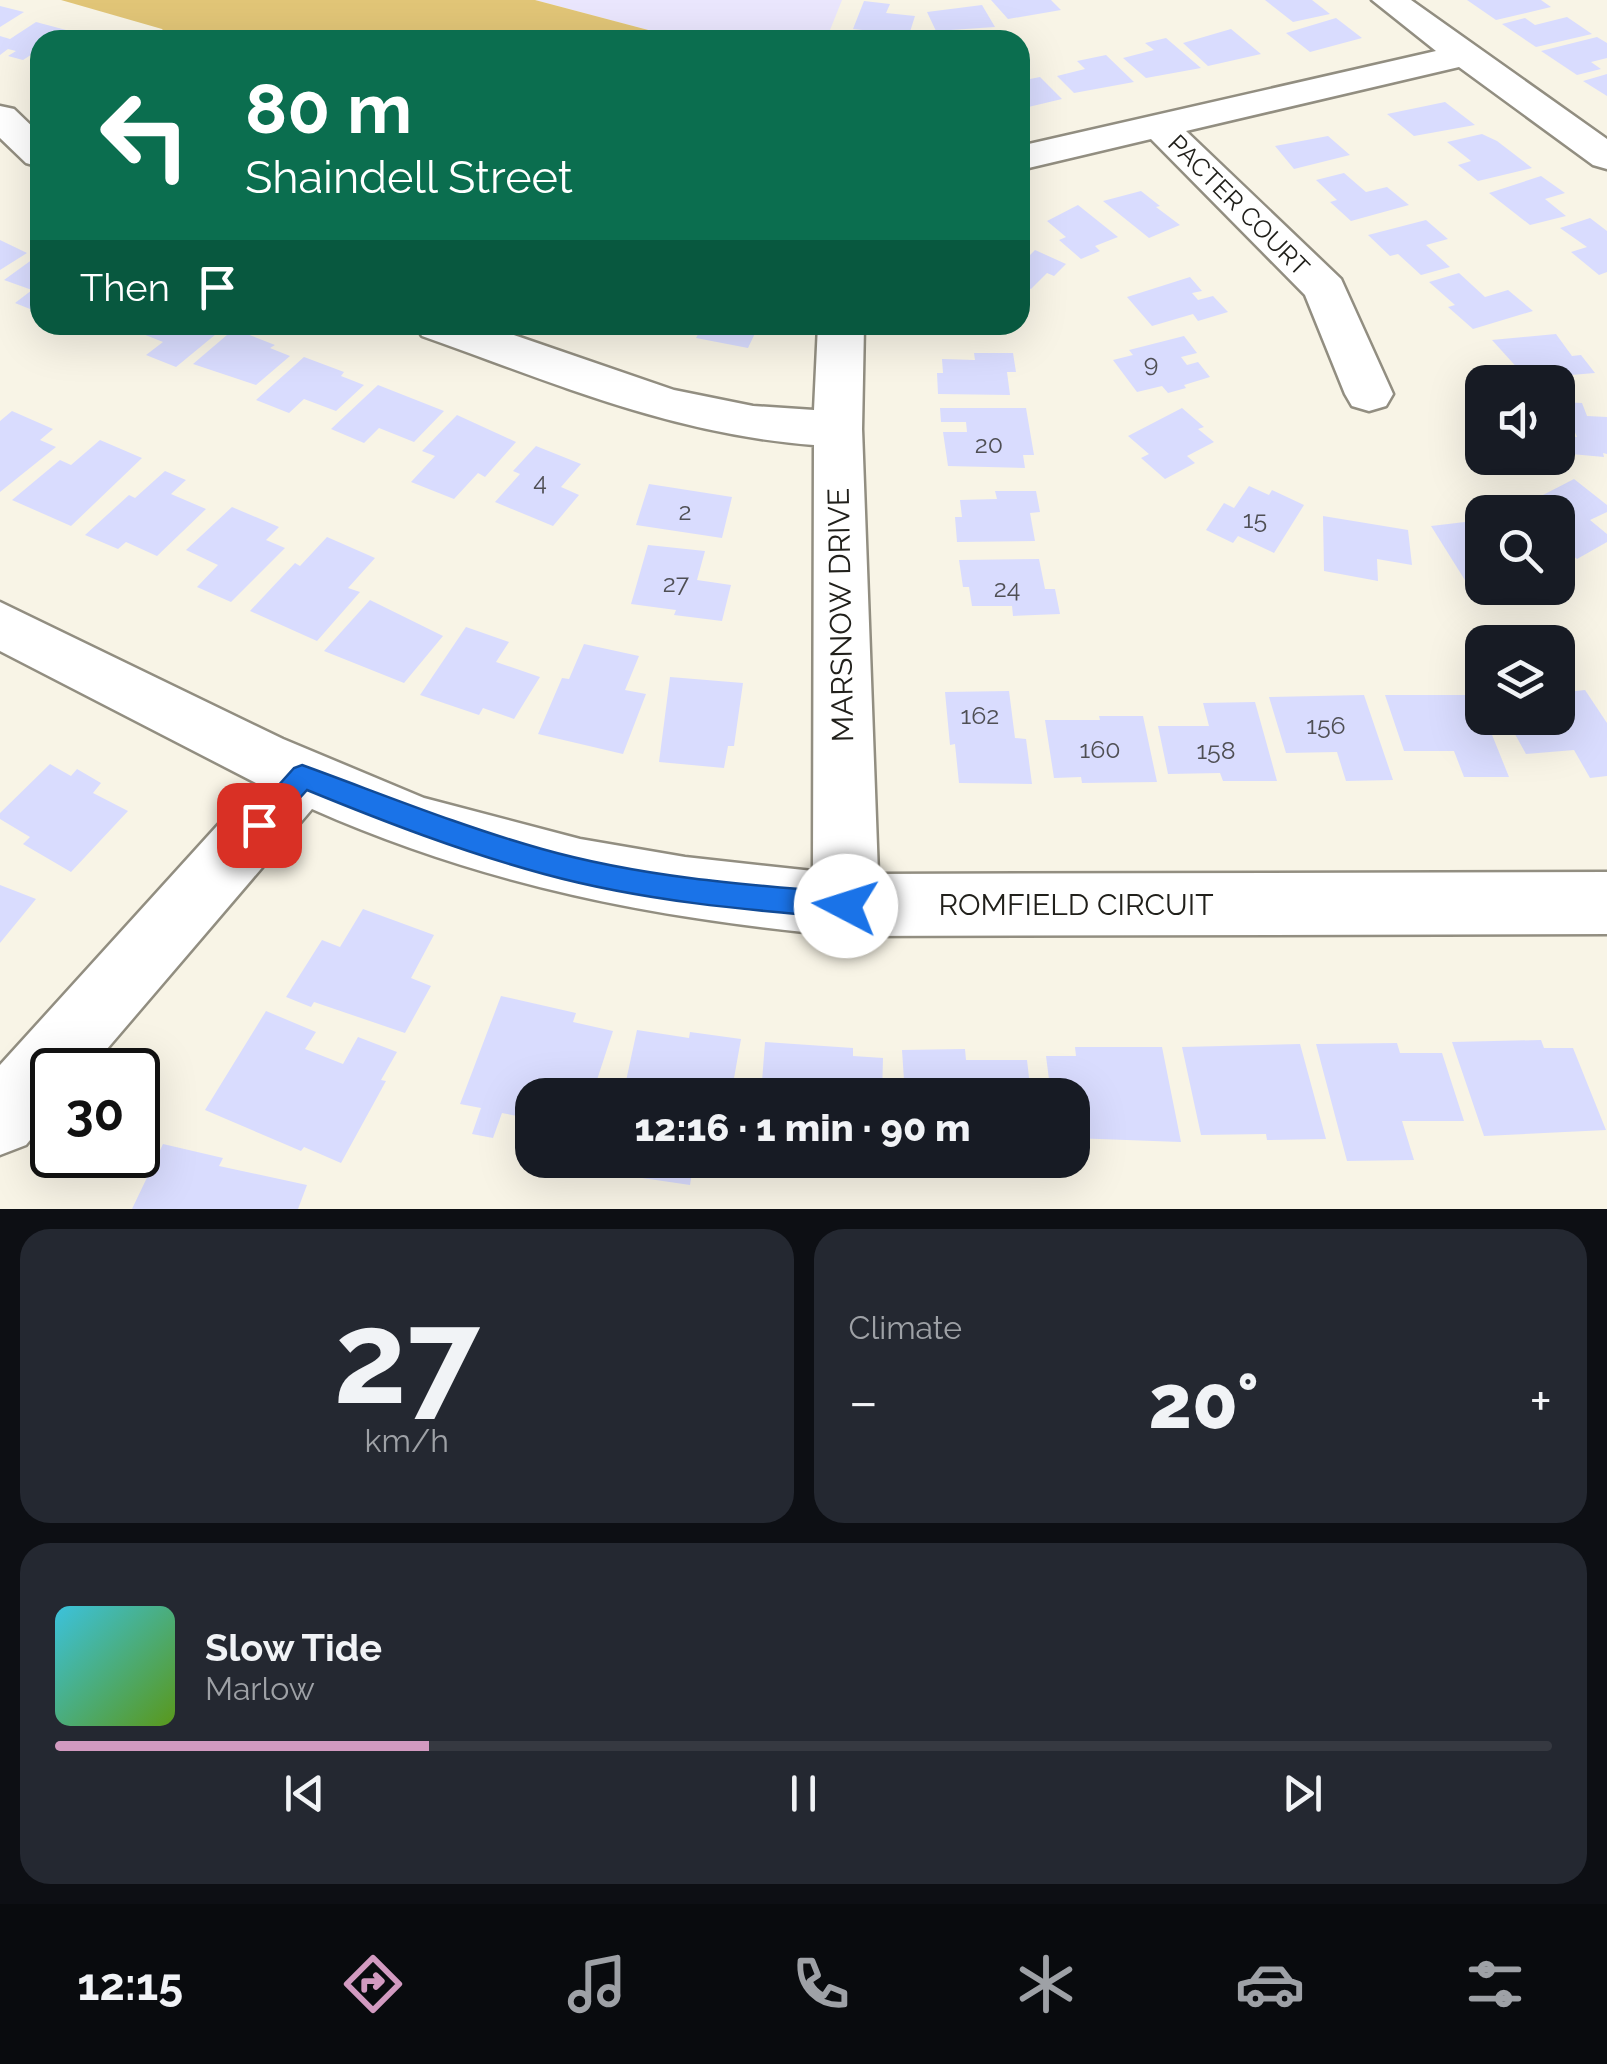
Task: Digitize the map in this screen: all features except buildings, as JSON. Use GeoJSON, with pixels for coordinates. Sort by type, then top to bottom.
{"type":"FeatureCollection","features":[{"type":"Feature","properties":{"kind":"street"},"geometry":{"type":"LineString","coordinates":[[1389,0],[1607,157]]}},
{"type":"Feature","properties":{"kind":"street"},"geometry":{"type":"LineString","coordinates":[[1030,156],[1464,55]]}},
{"type":"Feature","properties":{"kind":"street"},"geometry":{"type":"LineString","coordinates":[[0,117],[30,146]]}},
{"type":"Feature","properties":{"kind":"street","name":"PACTER COURT"},"geometry":{"type":"LineString","coordinates":[[1158,124],[1324,289],[1370,394]]}},
{"type":"Feature","properties":{"kind":"street"},"geometry":{"type":"LineString","coordinates":[[466,335],[668,406],[752,423],[838,429]]}},
{"type":"Feature","properties":{"kind":"street","name":"MARSNOW DRIVE"},"geometry":{"type":"LineString","coordinates":[[841,335],[838,429],[846,906]]}},
{"type":"Feature","properties":{"kind":"street","name":"ROMFIELD CIRCUIT"},"geometry":{"type":"LineString","coordinates":[[0,625],[302,776],[424,826],[546,862],[640,882],[737,897],[846,906],[1607,904]]}},
{"type":"Feature","properties":{"kind":"street"},"geometry":{"type":"LineString","coordinates":[[0,1118],[302,776]]}},
{"type":"Feature","properties":{"kind":"shaded area"},"geometry":{"type":"Polygon","coordinates":[[[61,0],[535,0],[648,30],[163,30],[61,0]]]}},
{"type":"Feature","properties":{"kind":"shaded area"},"geometry":{"type":"Polygon","coordinates":[[[535,0],[842,0],[830,30],[648,30],[535,0]]]}},
{"type":"Feature","properties":{"kind":"route"},"geometry":{"type":"LineString","coordinates":[[259,825],[302,776],[424,826],[546,862],[737,897],[846,906]]}}]}
